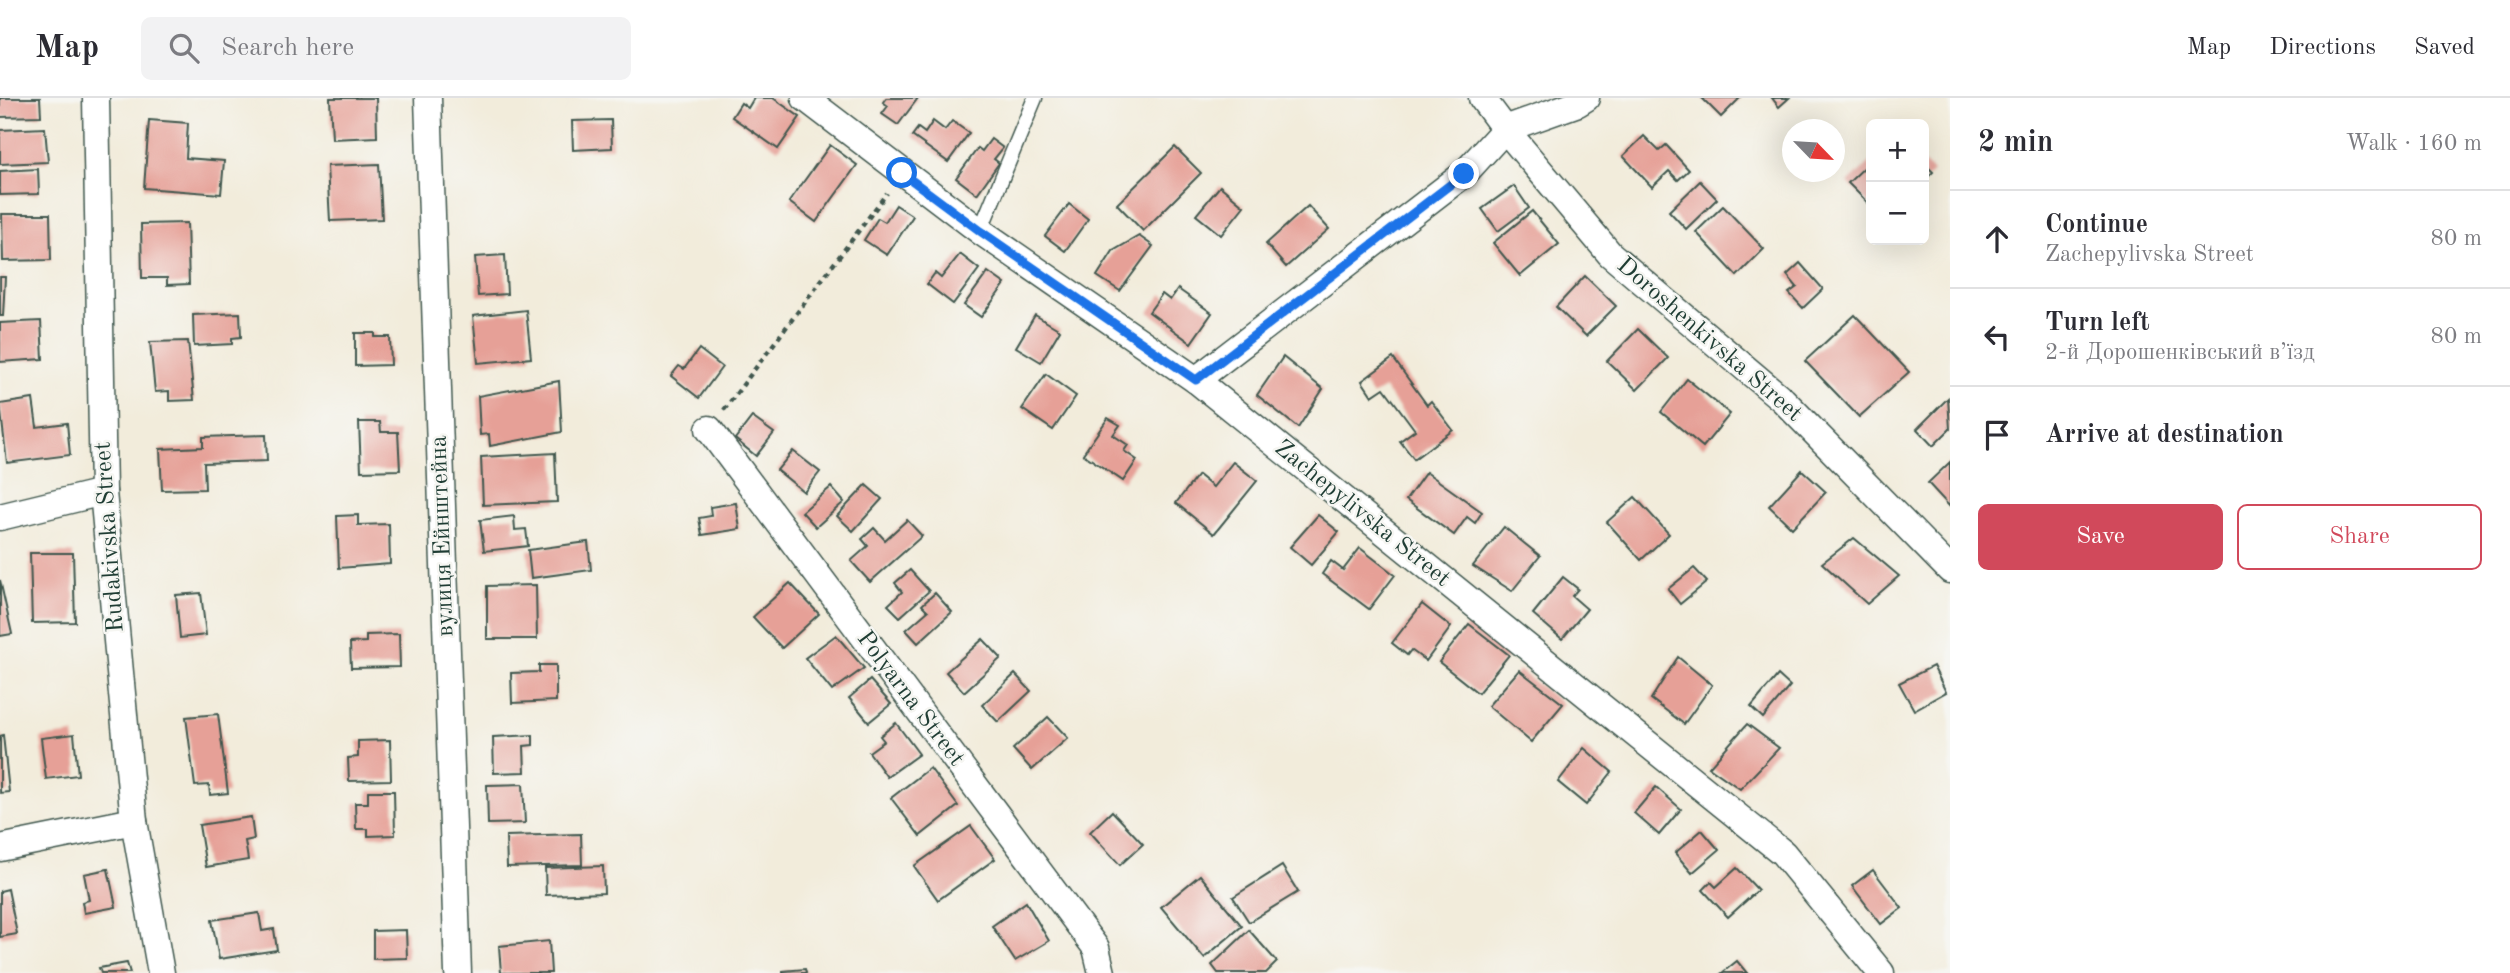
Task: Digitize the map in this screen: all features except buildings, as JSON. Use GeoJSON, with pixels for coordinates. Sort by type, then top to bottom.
{"type":"FeatureCollection","features":[{"type":"Feature","properties":{"kind":"street","name":"Rudakivska Street"},"geometry":{"type":"LineString","coordinates":[[96,98],[103,492],[134,821],[161,973]]}},
{"type":"Feature","properties":{"kind":"street","name":"вулиця Ейнштейна"},"geometry":{"type":"LineString","coordinates":[[428,98],[458,973]]}},
{"type":"Feature","properties":{"kind":"street","name":"Zachepylivska Street"},"geometry":{"type":"LineString","coordinates":[[805,98],[980,231],[1196,380],[1783,853],[1881,973]]}},
{"type":"Feature","properties":{"kind":"street","name":"Doroshenkivska Street"},"geometry":{"type":"LineString","coordinates":[[1482,98],[1610,254],[1783,400],[1950,570]]}},
{"type":"Feature","properties":{"kind":"street"},"geometry":{"type":"LineString","coordinates":[[1196,380],[1464,174],[1505,129],[1586,98]]}},
{"type":"Feature","properties":{"kind":"street","name":"Polyarna Street"},"geometry":{"type":"LineString","coordinates":[[709,429],[1096,948],[1102,973]]}},
{"type":"Feature","properties":{"kind":"street"},"geometry":{"type":"LineString","coordinates":[[0,517],[103,492]]}},
{"type":"Feature","properties":{"kind":"street"},"geometry":{"type":"LineString","coordinates":[[0,848],[134,821]]}},
{"type":"Feature","properties":{"kind":"lane"},"geometry":{"type":"LineString","coordinates":[[980,231],[1035,98]]}},
{"type":"Feature","properties":{"kind":"path"},"geometry":{"type":"LineString","coordinates":[[709,429],[902,173]]}},
{"type":"Feature","properties":{"kind":"route"},"geometry":{"type":"LineString","coordinates":[[902,173],[980,231],[1196,380],[1464,174]]}}]}
